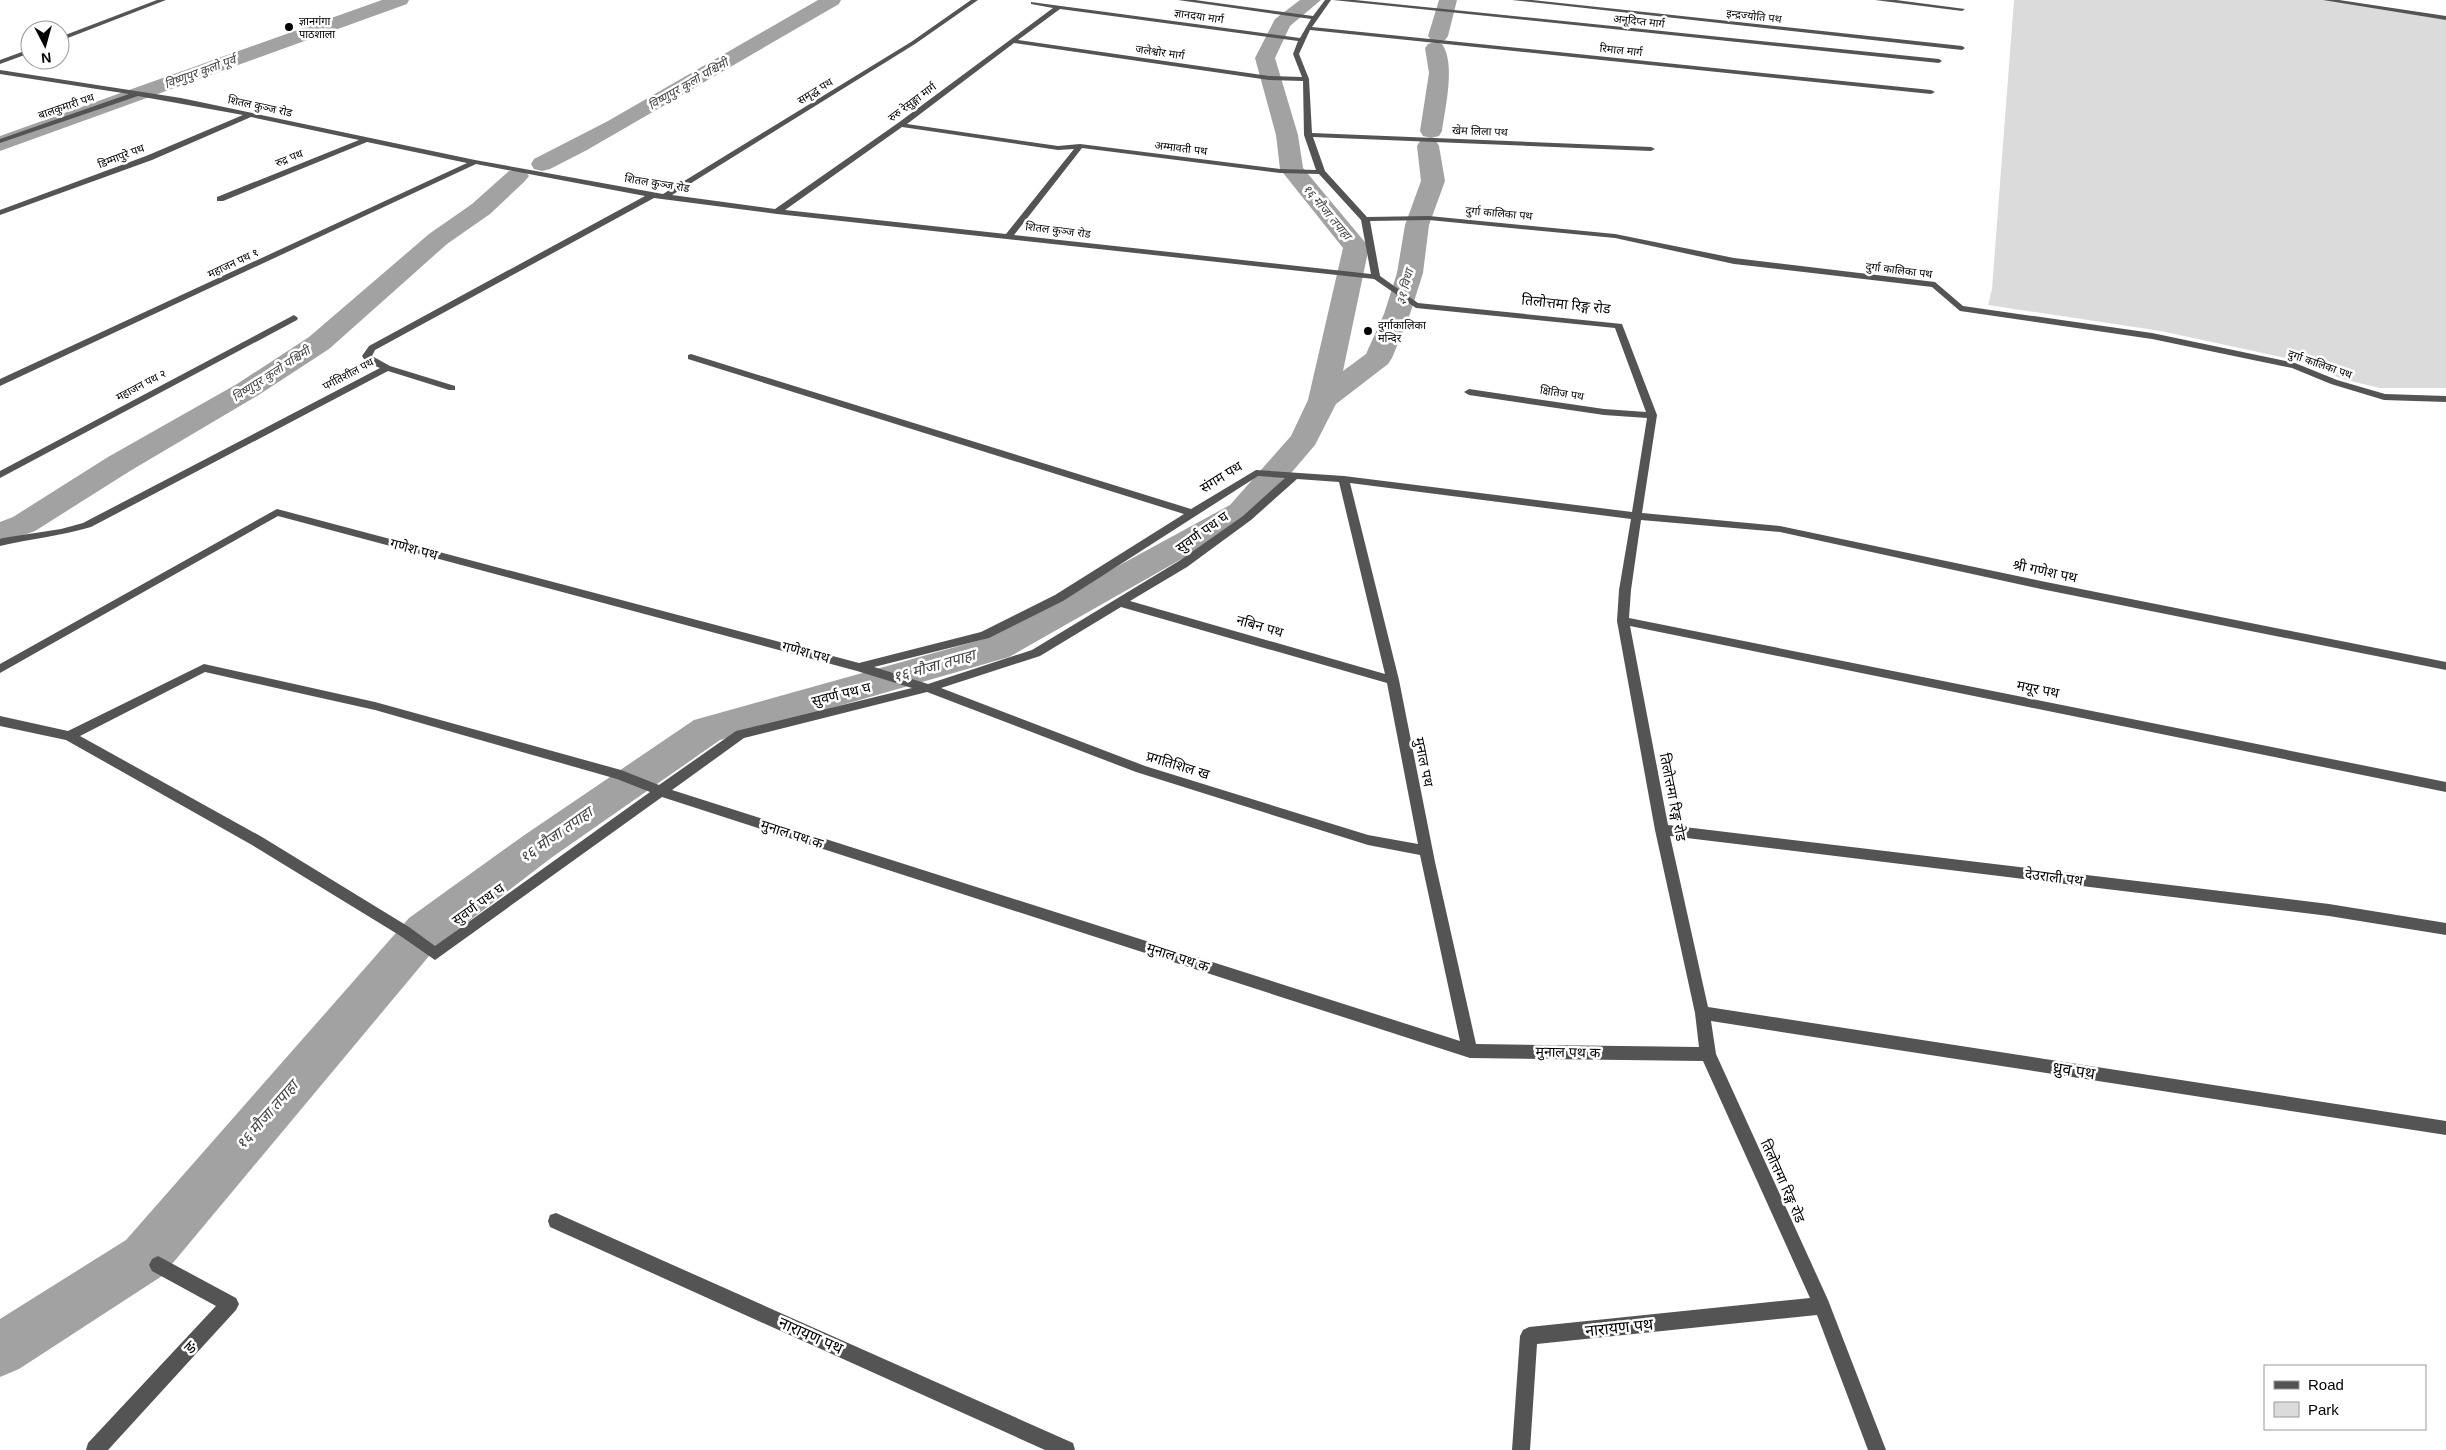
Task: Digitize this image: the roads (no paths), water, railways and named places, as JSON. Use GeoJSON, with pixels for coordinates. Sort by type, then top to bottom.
{"type":"FeatureCollection","features":[{"type":"Feature","properties":{"kind":"street"},"geometry":{"type":"LineString","coordinates":[[70,35],[162,0]]}},
{"type":"Feature","properties":{"kind":"street","name":"समृद्ध पथ"},"geometry":{"type":"LineString","coordinates":[[664,196],[913,43],[975,0]]}},
{"type":"Feature","properties":{"kind":"street"},"geometry":{"type":"LineString","coordinates":[[1181,0],[1285,16],[1314,18]]}},
{"type":"Feature","properties":{"kind":"street"},"geometry":{"type":"LineString","coordinates":[[1328,0],[1308,28],[1296,54],[1306,79],[1308,135],[1321,172],[1366,219],[1376,277]]}},
{"type":"Feature","properties":{"kind":"street","name":"अनूदिप्त मार्ग"},"geometry":{"type":"LineString","coordinates":[[1336,0],[1939,61]]}},
{"type":"Feature","properties":{"kind":"street","name":"इन्द्रज्योति पथ"},"geometry":{"type":"LineString","coordinates":[[1515,0],[1962,48]]}},
{"type":"Feature","properties":{"kind":"street"},"geometry":{"type":"LineString","coordinates":[[1878,0],[1962,9]]}},
{"type":"Feature","properties":{"kind":"street"},"geometry":{"type":"LineString","coordinates":[[2326,0],[2446,18]]}},
{"type":"Feature","properties":{"kind":"street","name":"ज्ञानदया मार्ग"},"geometry":{"type":"LineString","coordinates":[[1033,3],[1302,40]]}},
{"type":"Feature","properties":{"kind":"street","name":"रुरु रेसुङ्गा मार्ग"},"geometry":{"type":"LineString","coordinates":[[777,212],[901,125],[1058,6]]}},
{"type":"Feature","properties":{"kind":"street","name":"रिमाल मार्ग"},"geometry":{"type":"LineString","coordinates":[[1308,28],[1931,92]]}},
{"type":"Feature","properties":{"kind":"street","name":"जलेश्वोर मार्ग"},"geometry":{"type":"LineString","coordinates":[[1013,41],[1269,78],[1306,79]]}},
{"type":"Feature","properties":{"kind":"street"},"geometry":{"type":"LineString","coordinates":[[0,62],[20,55]]}},
{"type":"Feature","properties":{"kind":"street","name":"शितल कुञ्ज रोड"},"geometry":{"type":"LineString","coordinates":[[0,72],[181,100],[248,116],[367,138],[475,162],[653,195],[777,212],[1376,277]]}},
{"type":"Feature","properties":{"kind":"street"},"geometry":{"type":"LineString","coordinates":[[0,80],[16,74]]}},
{"type":"Feature","properties":{"kind":"street","name":"बालकुमारी पथ"},"geometry":{"type":"LineString","coordinates":[[0,141],[139,93]]}},
{"type":"Feature","properties":{"kind":"street","name":"डिम्मापुरे पथ"},"geometry":{"type":"LineString","coordinates":[[0,213],[149,158],[248,116]]}},
{"type":"Feature","properties":{"kind":"street","name":"अम्मावती पथ"},"geometry":{"type":"LineString","coordinates":[[901,125],[1058,148],[1080,146],[1280,171],[1321,172]]}},
{"type":"Feature","properties":{"kind":"street","name":"खेम लिला पथ"},"geometry":{"type":"LineString","coordinates":[[1308,135],[1651,149]]}},
{"type":"Feature","properties":{"kind":"street","name":"रुद्र पथ"},"geometry":{"type":"LineString","coordinates":[[220,199],[367,138]]}},
{"type":"Feature","properties":{"kind":"street"},"geometry":{"type":"LineString","coordinates":[[1009,236],[1080,146]]}},
{"type":"Feature","properties":{"kind":"street","name":"महाजन पथ १"},"geometry":{"type":"LineString","coordinates":[[0,383],[475,162]]}},
{"type":"Feature","properties":{"kind":"street","name":"पर्गतिशील पथ"},"geometry":{"type":"LineString","coordinates":[[387,368],[369,360],[368,356],[372,348],[653,195]]}},
{"type":"Feature","properties":{"kind":"street","name":"दुर्गा कालिका पथ"},"geometry":{"type":"LineString","coordinates":[[1366,219],[1429,218],[1615,236],[1734,261],[1935,285],[1960,308],[2152,336],[2295,366],[2334,382],[2384,396],[2446,399]]}},
{"type":"Feature","properties":{"kind":"street","name":"तिलोत्तमा रिङ्ग रोड"},"geometry":{"type":"LineString","coordinates":[[1376,277],[1416,304],[1619,326],[1652,415],[1636,516],[1623,621],[1662,830],[1702,1013],[1708,1054],[1822,1306],[1877,1450]]}},
{"type":"Feature","properties":{"kind":"street","name":"महाजन पथ २"},"geometry":{"type":"LineString","coordinates":[[0,475],[294,318]]}},
{"type":"Feature","properties":{"kind":"street"},"geometry":{"type":"LineString","coordinates":[[692,357],[1192,513]]}},
{"type":"Feature","properties":{"kind":"street"},"geometry":{"type":"LineString","coordinates":[[387,368],[452,388]]}},
{"type":"Feature","properties":{"kind":"street","name":"पर्गतिशील पथ"},"geometry":{"type":"LineString","coordinates":[[0,543],[7,540],[61,532],[87,524],[387,368]]}},
{"type":"Feature","properties":{"kind":"street","name":"क्षितिज पथ"},"geometry":{"type":"LineString","coordinates":[[1469,392],[1604,412],[1652,415]]}},
{"type":"Feature","properties":{"kind":"street","name":"संगम पथ"},"geometry":{"type":"LineString","coordinates":[[859,666],[985,635],[1059,598],[1256,473],[1344,479],[1636,516]]}},
{"type":"Feature","properties":{"kind":"street","name":"सुवर्ण पथ घ"},"geometry":{"type":"LineString","coordinates":[[69,736],[257,841],[404,931],[434,954],[658,791],[740,734],[928,688],[1036,653],[1183,564],[1247,518],[1295,475]]}},
{"type":"Feature","properties":{"kind":"street","name":"मुनाल पथ"},"geometry":{"type":"LineString","coordinates":[[1344,479],[1393,680],[1426,851],[1470,1051]]}},
{"type":"Feature","properties":{"kind":"street","name":"गणेश पथ"},"geometry":{"type":"LineString","coordinates":[[0,669],[277,512],[859,666],[928,688]]}},
{"type":"Feature","properties":{"kind":"street","name":"श्री गणेश पथ"},"geometry":{"type":"LineString","coordinates":[[1636,516],[1780,529],[2051,587],[2446,666]]}},
{"type":"Feature","properties":{"kind":"street","name":"नबिन पथ"},"geometry":{"type":"LineString","coordinates":[[1118,602],[1393,680]]}},
{"type":"Feature","properties":{"kind":"street","name":"मयूर पथ"},"geometry":{"type":"LineString","coordinates":[[1623,621],[2446,787]]}},
{"type":"Feature","properties":{"kind":"street","name":"मुनाल पथ क"},"geometry":{"type":"LineString","coordinates":[[69,736],[204,668],[375,706],[621,775],[658,791],[1470,1051],[1708,1054]]}},
{"type":"Feature","properties":{"kind":"street","name":"प्रगतिशिल ख"},"geometry":{"type":"LineString","coordinates":[[928,688],[1141,769],[1368,840],[1426,851]]}},
{"type":"Feature","properties":{"kind":"street"},"geometry":{"type":"LineString","coordinates":[[0,721],[69,736]]}},
{"type":"Feature","properties":{"kind":"street","name":"देउराली पथ"},"geometry":{"type":"LineString","coordinates":[[1662,830],[2329,910],[2446,929]]}},
{"type":"Feature","properties":{"kind":"street","name":"ध्रुव पथ"},"geometry":{"type":"LineString","coordinates":[[1702,1013],[2446,1128]]}},
{"type":"Feature","properties":{"kind":"street","name":"नारायण पथ"},"geometry":{"type":"LineString","coordinates":[[556,1221],[1066,1450]]}},
{"type":"Feature","properties":{"kind":"street","name":"ङ"},"geometry":{"type":"LineString","coordinates":[[95,1450],[230,1304],[158,1265]]}},
{"type":"Feature","properties":{"kind":"street","name":"नारायण पथ"},"geometry":{"type":"LineString","coordinates":[[1520,1450],[1528,1336],[1822,1306]]}},
{"type":"Feature","properties":{"kind":"waterway","name":"विष्णुपुर कुलो पूर्व"},"geometry":{"type":"LineString","coordinates":[[0,144],[400,0]]}},
{"type":"Feature","properties":{"kind":"waterway","name":"विष्णुपुर कुलो पश्चिमी"},"geometry":{"type":"LineString","coordinates":[[542,164],[616,126],[832,0]]}},
{"type":"Feature","properties":{"kind":"waterway","name":"१६ मौजा तपाहा"},"geometry":{"type":"LineString","coordinates":[[1312,0],[1282,23],[1265,58],[1287,135],[1292,169],[1356,247],[1323,400]]}},
{"type":"Feature","properties":{"kind":"waterway","name":"३१ विधा"},"geometry":{"type":"LineString","coordinates":[[1438,36],[1448,0]]}},
{"type":"Feature","properties":{"kind":"waterway","name":"३१ विधा"},"geometry":{"type":"LineString","coordinates":[[1431,131],[1439,73],[1435,48]]}},
{"type":"Feature","properties":{"kind":"waterway","name":"३१ विधा"},"geometry":{"type":"LineString","coordinates":[[1323,400],[1378,358],[1397,314],[1410,273],[1417,225],[1433,181],[1428,146]]}},
{"type":"Feature","properties":{"kind":"waterway","name":"विष्णुपुर कुलो पश्चिमी"},"geometry":{"type":"LineString","coordinates":[[0,534],[24,524],[119,464],[247,390],[319,343],[438,239],[481,209],[517,176]]}},
{"type":"Feature","properties":{"kind":"waterway","name":"१६ मौजा तपाहा"},"geometry":{"type":"LineString","coordinates":[[0,1350],[144,1258],[424,931],[537,847],[707,730],[996,648],[1241,512],[1304,439],[1323,400]]}},
{"type":"Feature","properties":{"kind":"waterway","name":"१६ मौजा तपाहा"},"geometry":{"type":"LineString","coordinates":[[1318,411],[1323,400]]}},
{"type":"Feature","properties":{"kind":"place","name":"ज्ञानगंगा पाठशाला"},"geometry":{"type":"Point","coordinates":[289,27]}},
{"type":"Feature","properties":{"kind":"place","name":"दुर्गाकालिका मन्दिर"},"geometry":{"type":"Point","coordinates":[1368,331]}}]}
